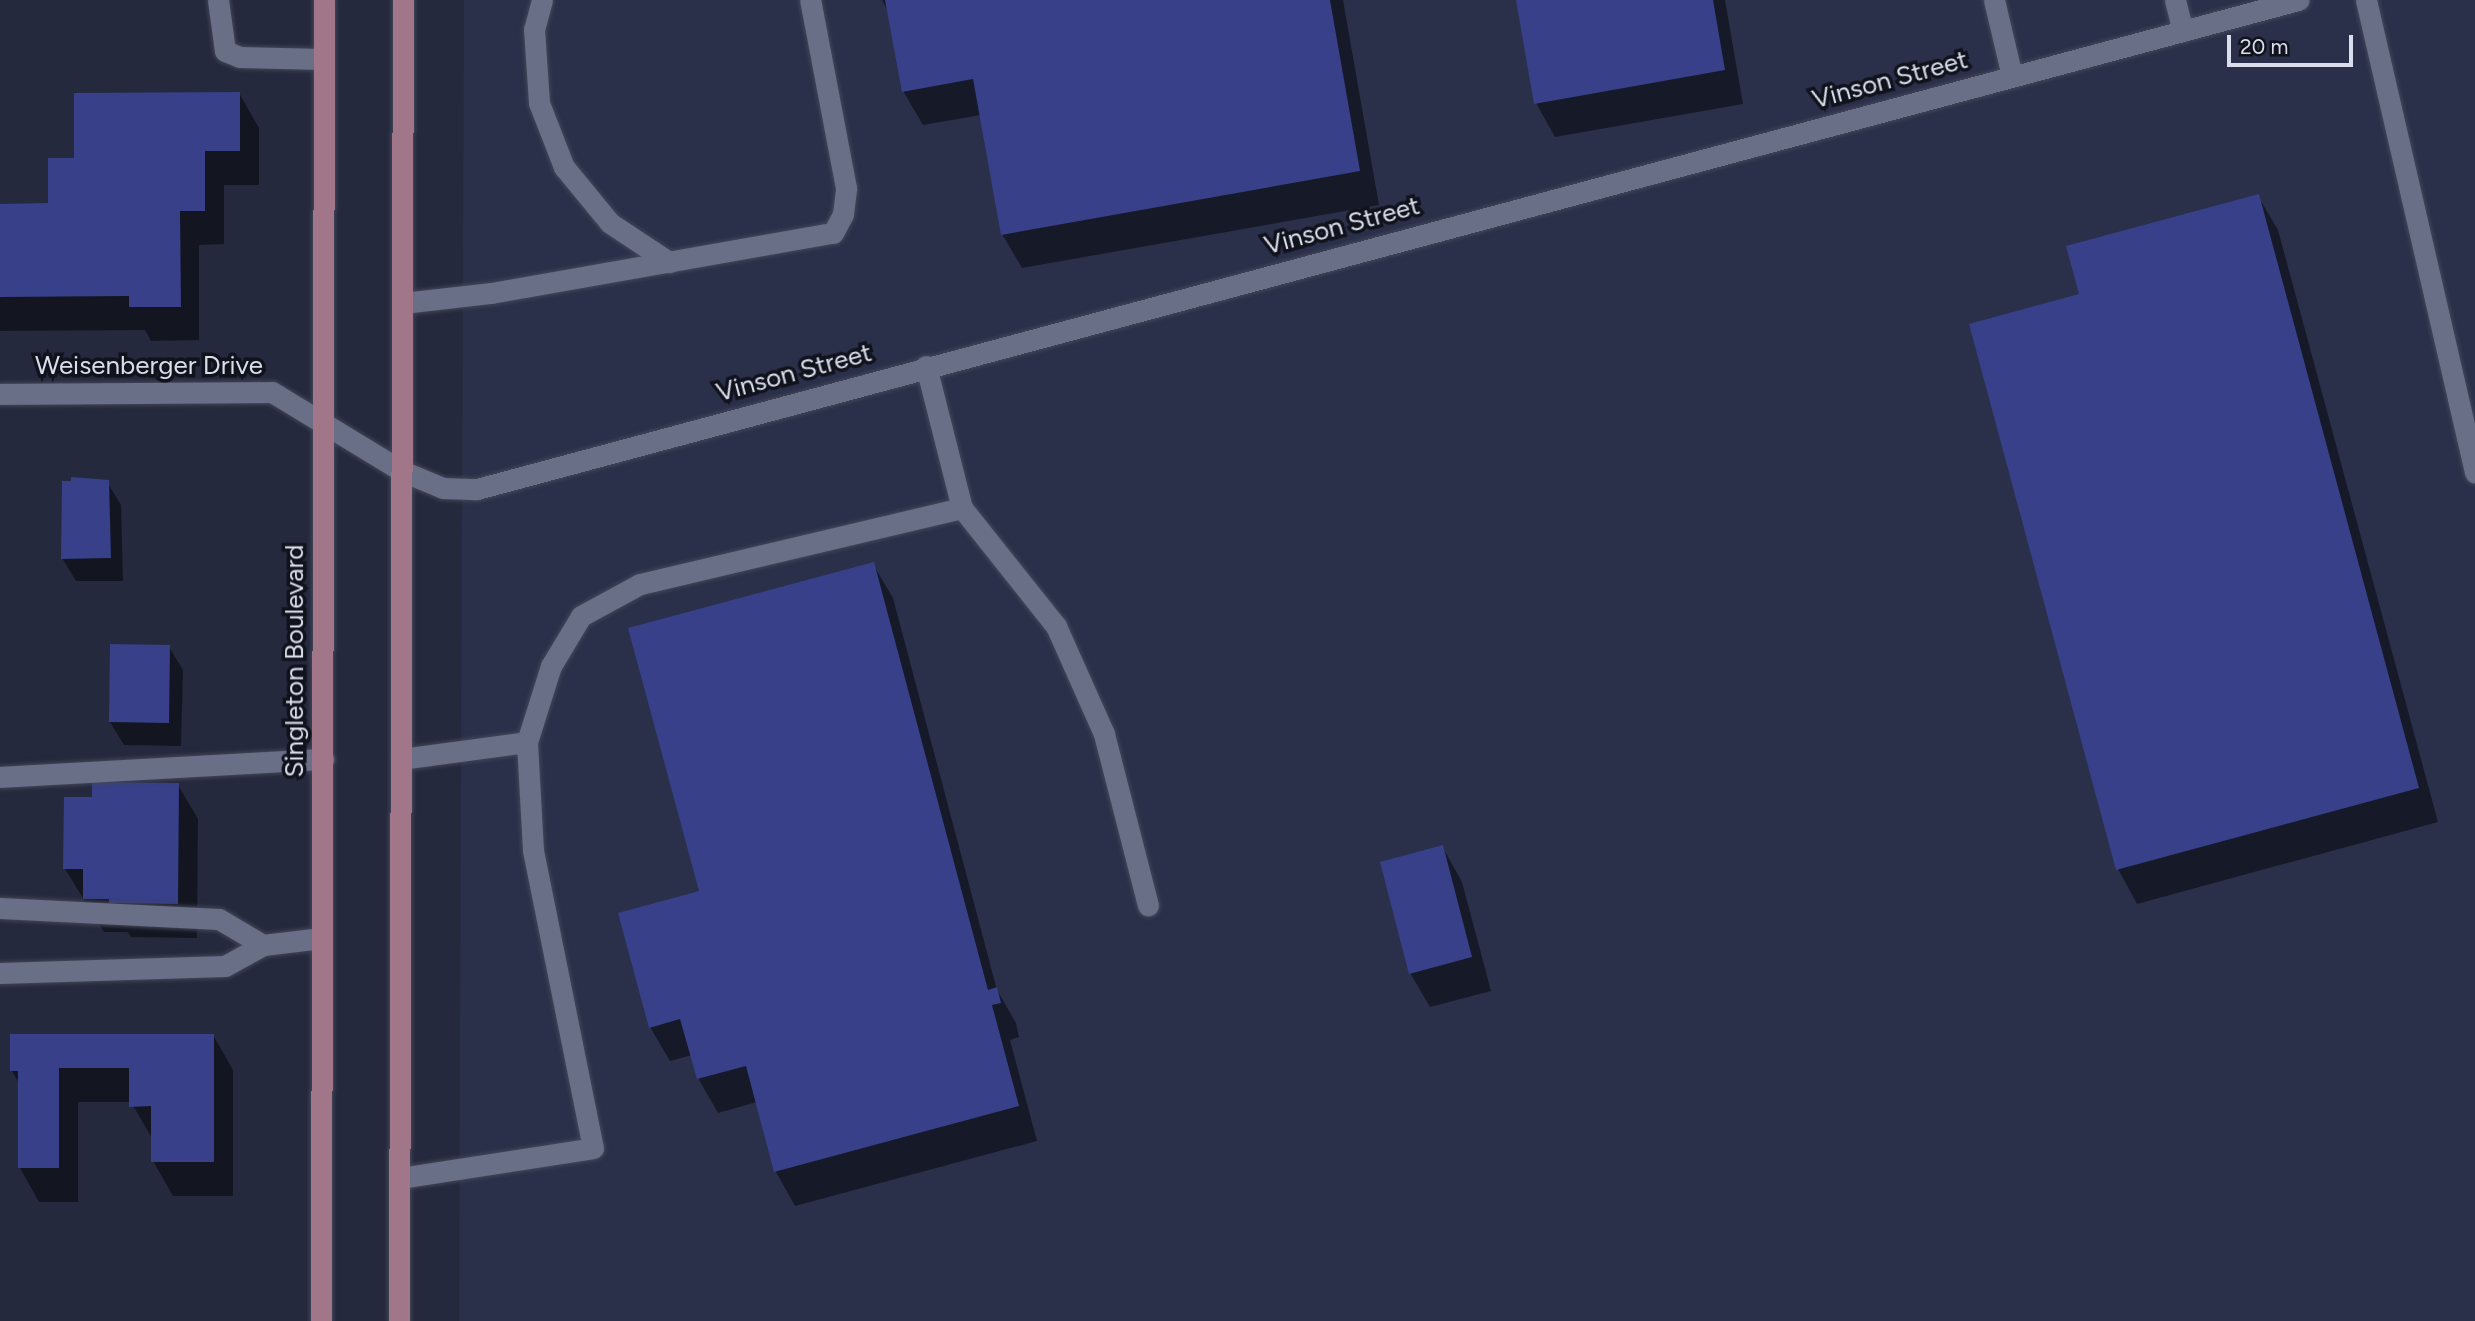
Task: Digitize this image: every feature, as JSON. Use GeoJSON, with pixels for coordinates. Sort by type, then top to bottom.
{"type":"FeatureCollection","features":[{"type":"Feature","properties":{"kind":"main road","name":"Singleton Boulevard"},"geometry":{"type":"LineString","coordinates":[[321,1321],[324,0]]}},
{"type":"Feature","properties":{"kind":"main road"},"geometry":{"type":"LineString","coordinates":[[399,1321],[404,0]]}},
{"type":"Feature","properties":{"kind":"street"},"geometry":{"type":"LineString","coordinates":[[218,0],[225,51],[240,57],[323,59]]}},
{"type":"Feature","properties":{"kind":"street"},"geometry":{"type":"LineString","coordinates":[[542,0],[534,30],[540,103],[564,167],[610,223],[669,262]]}},
{"type":"Feature","properties":{"kind":"street"},"geometry":{"type":"LineString","coordinates":[[403,303],[491,293],[833,233],[843,214],[846,188],[810,0]]}},
{"type":"Feature","properties":{"kind":"street"},"geometry":{"type":"LineString","coordinates":[[1994,0],[2012,76]]}},
{"type":"Feature","properties":{"kind":"street"},"geometry":{"type":"LineString","coordinates":[[2175,0],[2183,31]]}},
{"type":"Feature","properties":{"kind":"street","name":"Vinson Street"},"geometry":{"type":"LineString","coordinates":[[402,471],[443,488],[477,489],[926,366],[2298,0]]}},
{"type":"Feature","properties":{"kind":"street"},"geometry":{"type":"LineString","coordinates":[[2366,0],[2475,473]]}},
{"type":"Feature","properties":{"kind":"street"},"geometry":{"type":"LineString","coordinates":[[926,366],[962,508],[1056,626],[1104,734],[1148,905]]}},
{"type":"Feature","properties":{"kind":"street","name":"Weisenberger Drive"},"geometry":{"type":"LineString","coordinates":[[0,394],[272,392],[402,471]]}},
{"type":"Feature","properties":{"kind":"street"},"geometry":{"type":"LineString","coordinates":[[400,1178],[593,1148],[533,850],[527,742],[551,666],[581,616],[640,584],[962,508]]}},
{"type":"Feature","properties":{"kind":"street"},"geometry":{"type":"LineString","coordinates":[[401,759],[527,742]]}},
{"type":"Feature","properties":{"kind":"street"},"geometry":{"type":"LineString","coordinates":[[0,777],[323,760]]}},
{"type":"Feature","properties":{"kind":"street"},"geometry":{"type":"LineString","coordinates":[[0,908],[219,919],[263,945]]}},
{"type":"Feature","properties":{"kind":"street"},"geometry":{"type":"LineString","coordinates":[[0,973],[225,967],[263,945],[322,938]]}},
{"type":"Feature","properties":{"kind":"shaded area"},"geometry":{"type":"Polygon","coordinates":[[[464,0],[2475,0],[2475,1321],[459,1321],[464,0]]]}},
{"type":"Feature","properties":{"kind":"building"},"geometry":{"type":"Polygon","coordinates":[[[885,0],[1330,0],[1360,171],[1001,235],[973,79],[902,92],[885,0]]]}},
{"type":"Feature","properties":{"kind":"building"},"geometry":{"type":"Polygon","coordinates":[[[1516,0],[1713,0],[1725,70],[1534,104],[1516,0]]]}},
{"type":"Feature","properties":{"kind":"building"},"geometry":{"type":"Polygon","coordinates":[[[240,92],[240,151],[205,151],[205,211],[180,211],[181,307],[129,307],[129,296],[0,297],[0,204],[48,203],[48,158],[74,158],[74,93],[240,92]]]}},
{"type":"Feature","properties":{"kind":"building"},"geometry":{"type":"Polygon","coordinates":[[[2259,194],[2419,788],[2116,870],[1969,324],[2079,294],[2066,246],[2259,194]]]}},
{"type":"Feature","properties":{"kind":"building"},"geometry":{"type":"Polygon","coordinates":[[[71,477],[109,480],[111,558],[61,559],[62,481],[71,481],[71,477]]]}},
{"type":"Feature","properties":{"kind":"building"},"geometry":{"type":"Polygon","coordinates":[[[874,562],[988,990],[997,987],[1001,1003],[992,1005],[1019,1106],[774,1172],[746,1066],[697,1079],[680,1019],[649,1028],[618,913],[699,891],[628,628],[874,562]]]}},
{"type":"Feature","properties":{"kind":"building"},"geometry":{"type":"Polygon","coordinates":[[[110,644],[170,645],[169,723],[109,722],[110,644]]]}},
{"type":"Feature","properties":{"kind":"building"},"geometry":{"type":"Polygon","coordinates":[[[92,782],[179,783],[178,904],[109,903],[109,899],[83,899],[83,869],[63,869],[64,797],[92,797],[92,782]]]}},
{"type":"Feature","properties":{"kind":"building"},"geometry":{"type":"Polygon","coordinates":[[[1443,845],[1472,957],[1409,974],[1380,862],[1443,845]]]}},
{"type":"Feature","properties":{"kind":"building"},"geometry":{"type":"Polygon","coordinates":[[[10,1034],[214,1034],[214,1162],[151,1162],[151,1106],[129,1107],[129,1068],[59,1068],[59,1168],[18,1168],[18,1071],[10,1071],[10,1034]]]}}]}
